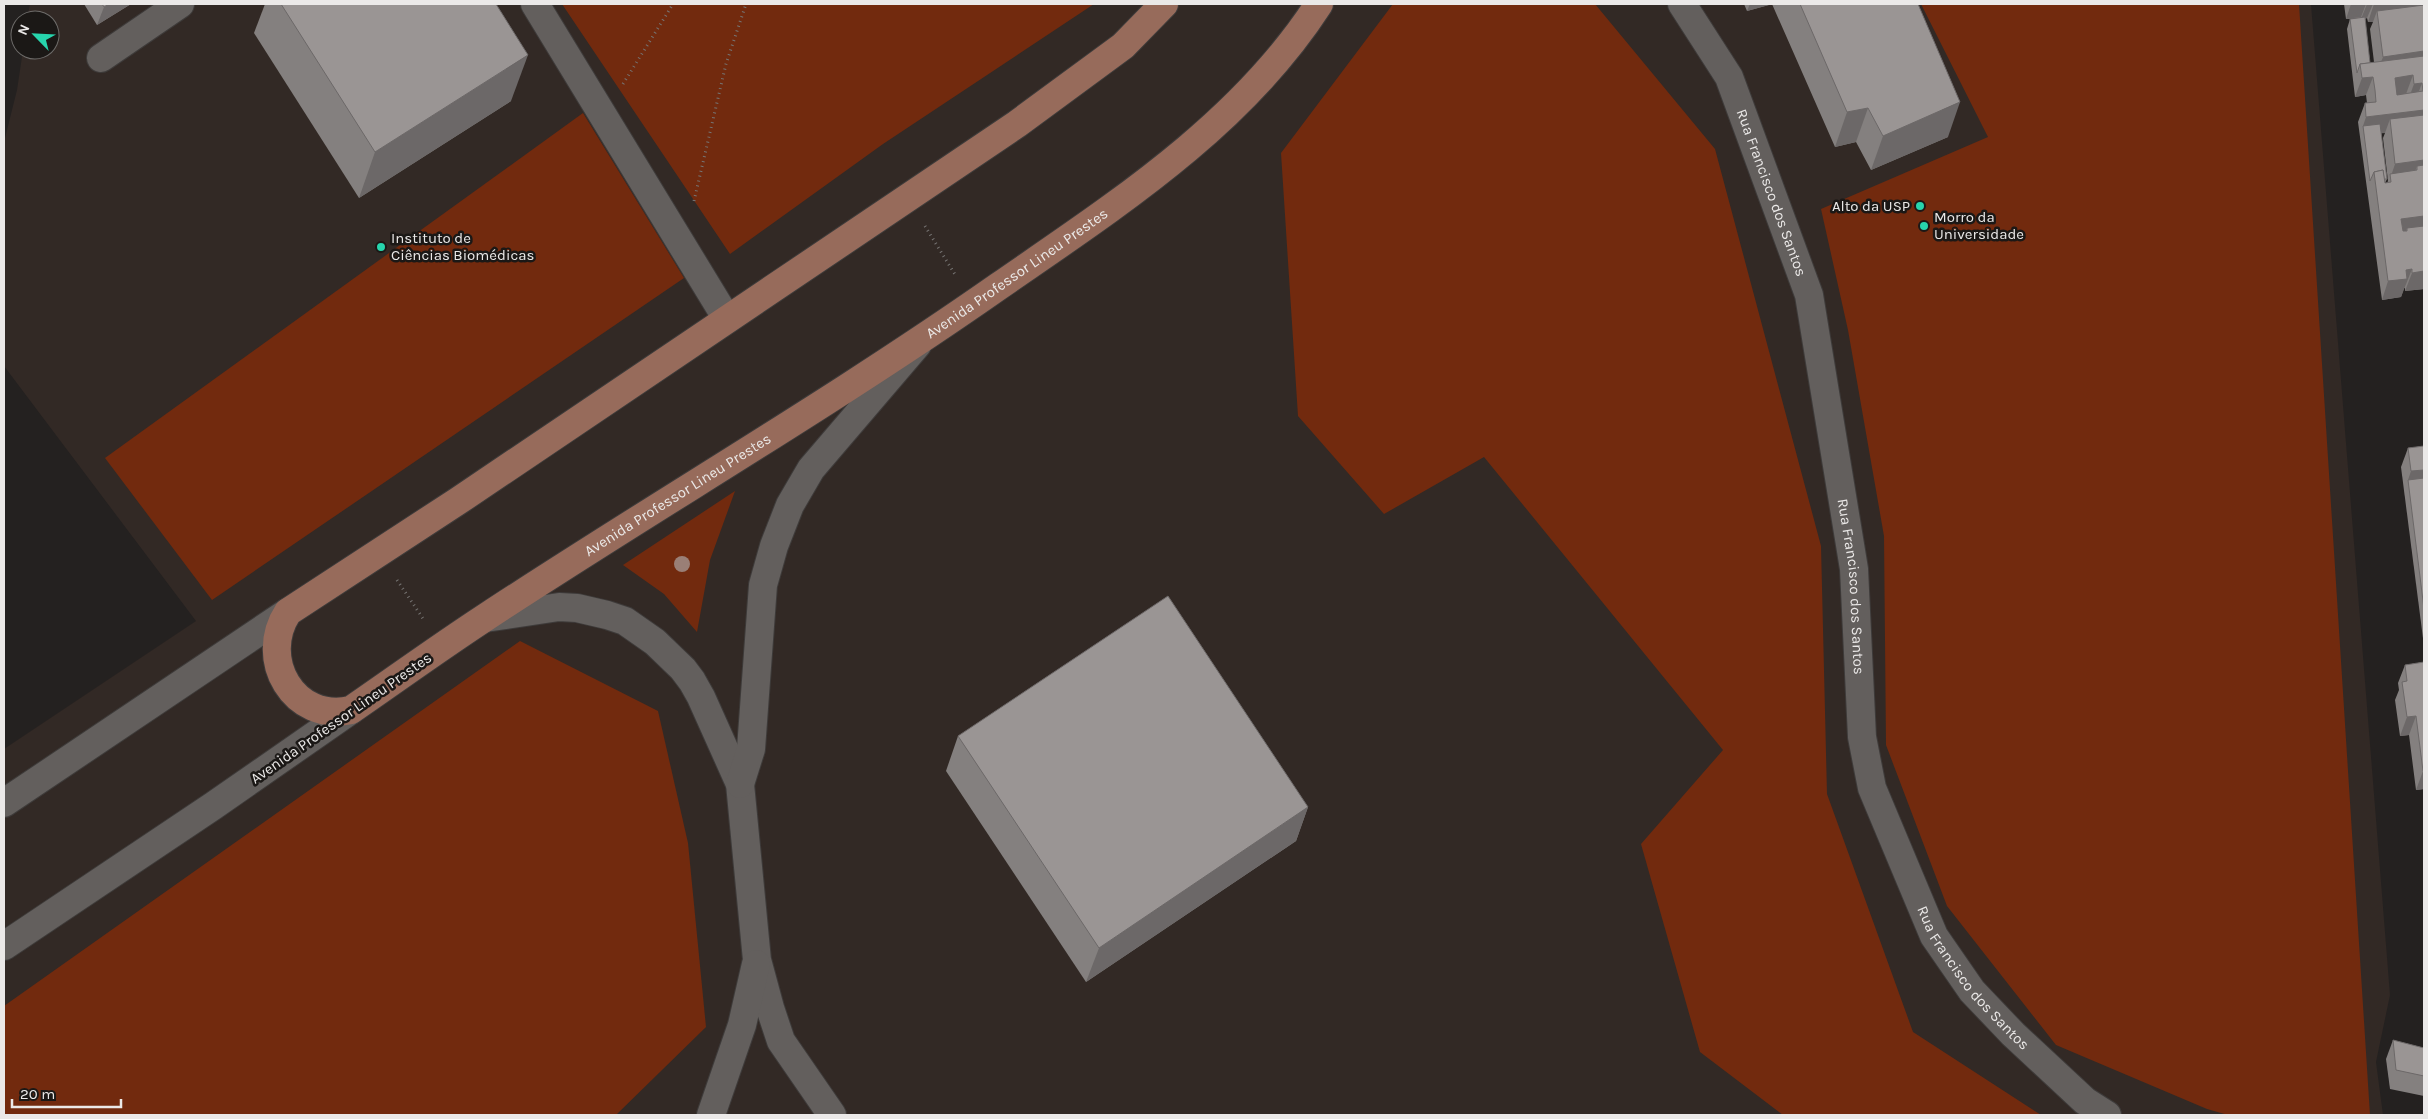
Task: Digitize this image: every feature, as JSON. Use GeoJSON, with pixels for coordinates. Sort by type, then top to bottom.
{"type":"FeatureCollection","features":[{"type":"Feature","properties":{"kind":"main road"},"geometry":{"type":"LineString","coordinates":[[351,710],[329,712],[314,707],[301,700],[286,683],[280,670],[276,647],[281,625],[288,612],[1017,124],[1123,46],[1164,4]]}},
{"type":"Feature","properties":{"kind":"main road","name":"Avenida Professor Lineu Prestes"},"geometry":{"type":"LineString","coordinates":[[351,710],[485,618],[921,340],[1153,178],[1230,111],[1296,40],[1319,4]]}},
{"type":"Feature","properties":{"kind":"street"},"geometry":{"type":"LineString","coordinates":[[101,58],[180,4]]}},
{"type":"Feature","properties":{"kind":"street"},"geometry":{"type":"LineString","coordinates":[[535,4],[604,114],[727,319]]}},
{"type":"Feature","properties":{"kind":"street","name":"Rua Francisco dos Santos"},"geometry":{"type":"LineString","coordinates":[[1682,4],[1729,77],[1809,295],[1854,569],[1862,737],[1872,788],[1934,936],[1972,991],[2013,1034],[2084,1101],[2108,1115]]}},
{"type":"Feature","properties":{"kind":"street"},"geometry":{"type":"LineString","coordinates":[[740,784],[751,749],[763,585],[774,546],[790,505],[811,470],[921,340]]}},
{"type":"Feature","properties":{"kind":"street"},"geometry":{"type":"LineString","coordinates":[[485,618],[544,608],[577,608],[607,614],[625,621],[640,631],[670,656],[692,682],[701,696],[740,784],[757,960],[781,1040],[832,1115]]}},
{"type":"Feature","properties":{"kind":"street"},"geometry":{"type":"LineString","coordinates":[[4,803],[288,612]]}},
{"type":"Feature","properties":{"kind":"street","name":"Avenida Professor Lineu Prestes"},"geometry":{"type":"LineString","coordinates":[[4,946],[214,806],[351,710]]}},
{"type":"Feature","properties":{"kind":"street"},"geometry":{"type":"LineString","coordinates":[[711,1115],[742,1025],[757,960]]}},
{"type":"Feature","properties":{"kind":"path"},"geometry":{"type":"LineString","coordinates":[[604,114],[673,4]]}},
{"type":"Feature","properties":{"kind":"path"},"geometry":{"type":"LineString","coordinates":[[684,246],[726,64],[746,4]]}},
{"type":"Feature","properties":{"kind":"path"},"geometry":{"type":"LineString","coordinates":[[908,198],[974,304]]}},
{"type":"Feature","properties":{"kind":"path"},"geometry":{"type":"LineString","coordinates":[[379,552],[442,647]]}},
{"type":"Feature","properties":{"kind":"shaded area"},"geometry":{"type":"Polygon","coordinates":[[[30,4],[2311,4],[2390,995],[2376,1062],[2383,1115],[4,1115],[4,749],[196,621],[4,366],[4,142],[17,90],[22,60],[60,60],[60,10],[29,10],[30,4]]]}},
{"type":"Feature","properties":{"kind":"shaded area"},"geometry":{"type":"Polygon","coordinates":[[[562,4],[1094,4],[883,144],[730,254],[562,4]]]}},
{"type":"Feature","properties":{"kind":"shaded area"},"geometry":{"type":"Polygon","coordinates":[[[1393,4],[1595,4],[1715,149],[1821,546],[1827,794],[1913,1032],[2041,1115],[1783,1115],[1700,1052],[1641,844],[1723,750],[1484,457],[1384,514],[1298,416],[1281,153],[1393,4]]]}},
{"type":"Feature","properties":{"kind":"shaded area"},"geometry":{"type":"Polygon","coordinates":[[[1921,4],[2299,4],[2370,1115],[2228,1115],[2207,1109],[2056,1045],[1947,906],[1886,745],[1884,536],[1848,330],[1821,209],[1988,137],[1921,4]]]}},
{"type":"Feature","properties":{"kind":"shaded area"},"geometry":{"type":"Polygon","coordinates":[[[583,113],[684,278],[212,600],[105,458],[583,113]]]}},
{"type":"Feature","properties":{"kind":"shaded area"},"geometry":{"type":"Polygon","coordinates":[[[735,491],[710,560],[697,632],[664,594],[623,565],[735,491]]]}},
{"type":"Feature","properties":{"kind":"shaded area"},"geometry":{"type":"Polygon","coordinates":[[[520,641],[658,711],[688,843],[706,1027],[616,1115],[4,1115],[4,1006],[520,641]]]}},
{"type":"Feature","properties":{"kind":"building"},"geometry":{"type":"Polygon","coordinates":[[[281,4],[496,4],[528,55],[375,152],[281,4]]]}},
{"type":"Feature","properties":{"kind":"building"},"geometry":{"type":"Polygon","coordinates":[[[1800,4],[1918,4],[1960,102],[1883,136],[1868,108],[1847,112],[1800,4]]]}},
{"type":"Feature","properties":{"kind":"building"},"geometry":{"type":"Polygon","coordinates":[[[2424,5],[2424,51],[2383,57],[2377,11],[2424,5]]]}},
{"type":"Feature","properties":{"kind":"building"},"geometry":{"type":"Polygon","coordinates":[[[2365,17],[2370,63],[2360,64],[2357,73],[2350,19],[2365,17]]]}},
{"type":"Feature","properties":{"kind":"building"},"geometry":{"type":"Polygon","coordinates":[[[2424,56],[2424,110],[2366,117],[2365,103],[2376,102],[2375,90],[2373,77],[2362,78],[2360,64],[2424,56]],[[2413,75],[2395,78],[2397,95],[2423,91],[2422,83],[2414,84],[2413,75]]]}},
{"type":"Feature","properties":{"kind":"building"},"geometry":{"type":"Polygon","coordinates":[[[2424,115],[2424,160],[2395,164],[2390,119],[2424,115]]]}},
{"type":"Feature","properties":{"kind":"building"},"geometry":{"type":"Polygon","coordinates":[[[2380,124],[2387,179],[2384,179],[2383,170],[2374,172],[2370,181],[2363,126],[2380,124]]]}},
{"type":"Feature","properties":{"kind":"building"},"geometry":{"type":"Polygon","coordinates":[[[2424,165],[2424,216],[2401,219],[2403,231],[2407,231],[2407,228],[2424,226],[2424,271],[2412,273],[2412,269],[2406,270],[2407,279],[2388,281],[2374,172],[2383,170],[2385,183],[2391,182],[2390,174],[2417,170],[2417,166],[2424,165]]]}},
{"type":"Feature","properties":{"kind":"building"},"geometry":{"type":"Polygon","coordinates":[[[2424,446],[2424,470],[2411,471],[2408,448],[2424,446]]]}},
{"type":"Feature","properties":{"kind":"building"},"geometry":{"type":"Polygon","coordinates":[[[2424,478],[2424,609],[2408,480],[2424,478]]]}},
{"type":"Feature","properties":{"kind":"building"},"geometry":{"type":"Polygon","coordinates":[[[1168,596],[1308,807],[1099,948],[958,736],[1168,596]]]}},
{"type":"Feature","properties":{"kind":"building"},"geometry":{"type":"Polygon","coordinates":[[[2424,662],[2423,771],[2416,716],[2407,717],[2402,682],[2407,681],[2405,665],[2424,662]]]}},
{"type":"Feature","properties":{"kind":"building"},"geometry":{"type":"Polygon","coordinates":[[[2393,1040],[2424,1048],[2424,1076],[2396,1070],[2393,1040]]]}},
{"type":"Feature","properties":{"kind":"place","name":"Alto da USP"},"geometry":{"type":"Point","coordinates":[1920,206]}},
{"type":"Feature","properties":{"kind":"place","name":"Morro da Universidade"},"geometry":{"type":"Point","coordinates":[1924,226]}},
{"type":"Feature","properties":{"kind":"place","name":"Instituto de Ciências Biomédicas"},"geometry":{"type":"Point","coordinates":[381,247]}}]}
